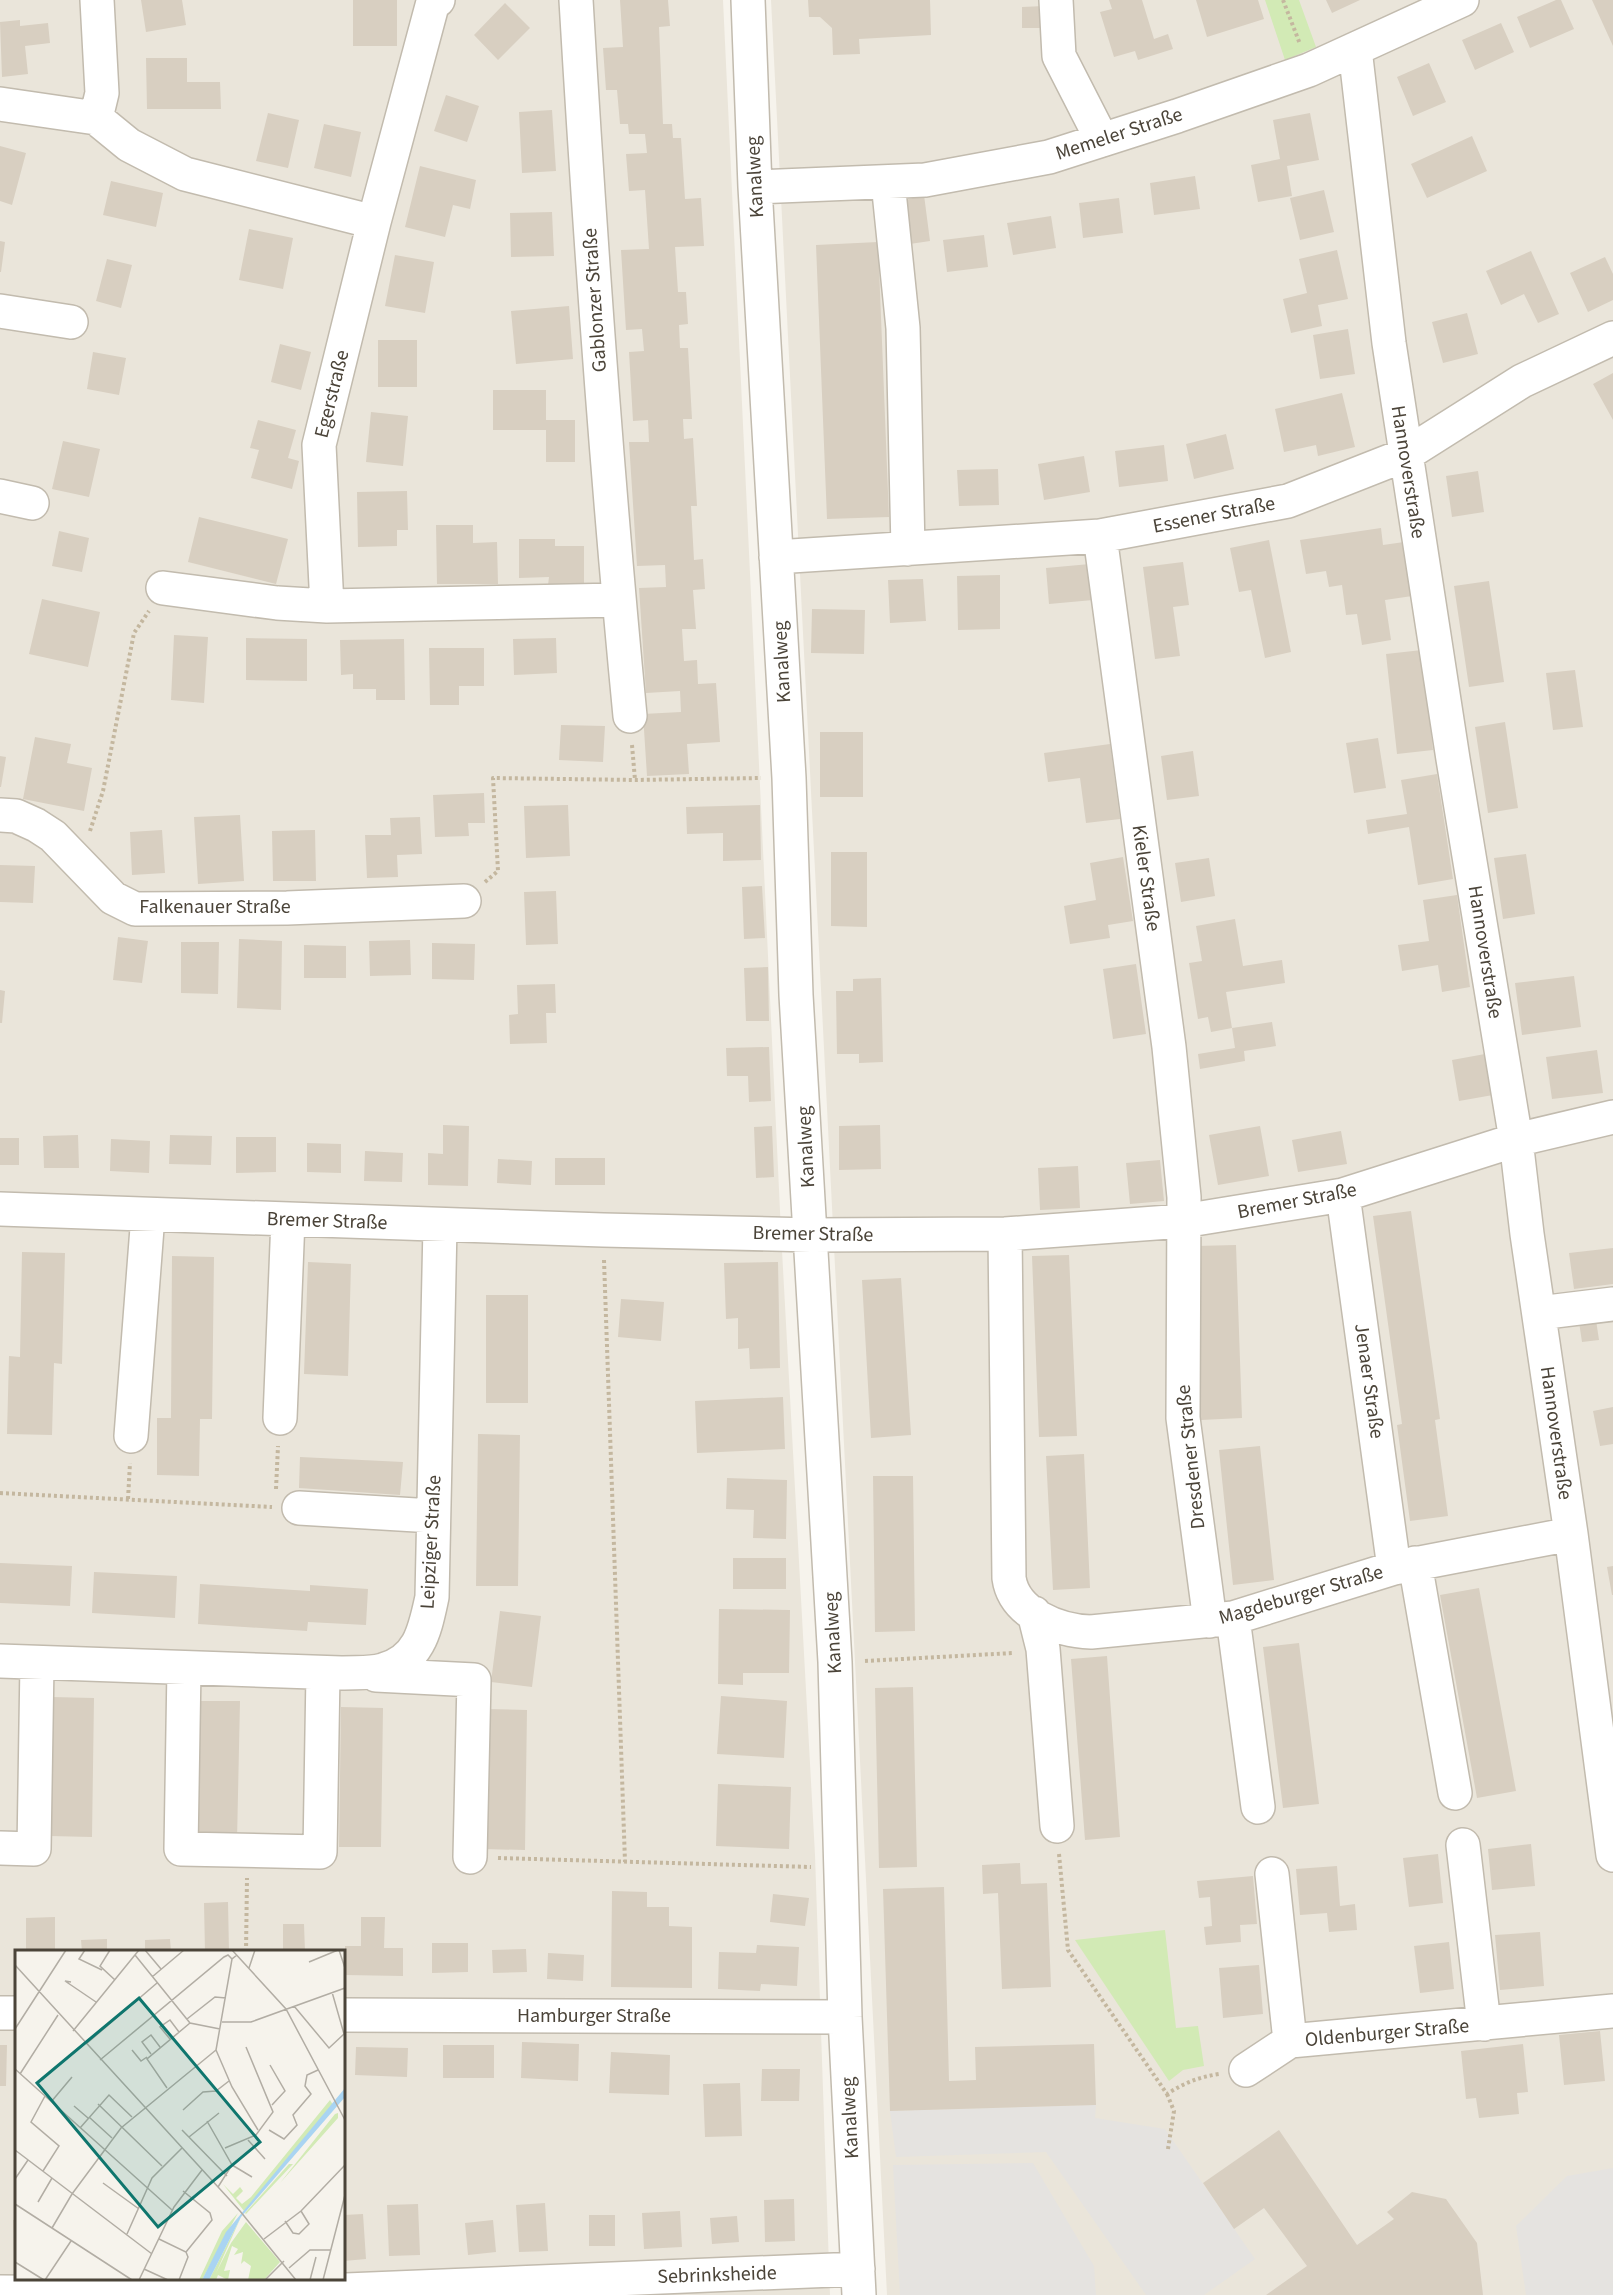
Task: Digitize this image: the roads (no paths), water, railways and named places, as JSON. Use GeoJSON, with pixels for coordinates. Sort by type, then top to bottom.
{"type":"FeatureCollection","features":[{"type":"Feature","properties":{"kind":"street"},"geometry":{"type":"LineString","coordinates":[[96,118],[102,93],[97,0]]}},
{"type":"Feature","properties":{"kind":"street","name":"Gablonzer Straße"},"geometry":{"type":"LineString","coordinates":[[576,0],[590,237],[630,716]]}},
{"type":"Feature","properties":{"kind":"street","name":"Kanalweg"},"geometry":{"type":"LineString","coordinates":[[748,0],[755,187],[789,778],[796,995],[835,1662],[845,2017],[859,2282]]}},
{"type":"Feature","properties":{"kind":"street"},"geometry":{"type":"LineString","coordinates":[[1056,0],[1059,56],[1102,140]]}},
{"type":"Feature","properties":{"kind":"street","name":"Memeler Straße"},"geometry":{"type":"LineString","coordinates":[[755,187],[925,180],[1049,157],[1309,70],[1462,0]]}},
{"type":"Feature","properties":{"kind":"street","name":"Egerstraße"},"geometry":{"type":"LineString","coordinates":[[327,606],[319,445],[374,222],[435,1]]}},
{"type":"Feature","properties":{"kind":"street","name":"Hannoverstraße"},"geometry":{"type":"LineString","coordinates":[[1355,49],[1389,343],[1405,455],[1516,1140],[1613,1855]]}},
{"type":"Feature","properties":{"kind":"street"},"geometry":{"type":"LineString","coordinates":[[0,104],[96,118],[129,145],[185,174],[374,222]]}},
{"type":"Feature","properties":{"kind":"street"},"geometry":{"type":"LineString","coordinates":[[888,182],[903,328],[908,549]]}},
{"type":"Feature","properties":{"kind":"street"},"geometry":{"type":"LineString","coordinates":[[0,311],[71,322]]}},
{"type":"Feature","properties":{"kind":"street","name":"Essener Straße"},"geometry":{"type":"LineString","coordinates":[[776,557],[1100,536],[1288,501],[1405,455],[1522,381],[1613,338]]}},
{"type":"Feature","properties":{"kind":"street"},"geometry":{"type":"LineString","coordinates":[[0,496],[32,503]]}},
{"type":"Feature","properties":{"kind":"street","name":"Kieler Straße"},"geometry":{"type":"LineString","coordinates":[[1100,536],[1169,1047],[1184,1197],[1183,1221]]}},
{"type":"Feature","properties":{"kind":"street"},"geometry":{"type":"LineString","coordinates":[[163,588],[277,603],[327,606],[619,600]]}},
{"type":"Feature","properties":{"kind":"street","name":"Falkenauer Straße"},"geometry":{"type":"LineString","coordinates":[[0,815],[16,816],[53,836],[113,898],[135,909],[299,907],[464,901]]}},
{"type":"Feature","properties":{"kind":"street","name":"Bremer Straße"},"geometry":{"type":"LineString","coordinates":[[0,1209],[440,1226],[811,1235],[1005,1234],[1183,1221],[1343,1195],[1516,1140],[1613,1117]]}},
{"type":"Feature","properties":{"kind":"street","name":"Jenaer Straße"},"geometry":{"type":"LineString","coordinates":[[1343,1195],[1405,1565],[1455,1793]]}},
{"type":"Feature","properties":{"kind":"street"},"geometry":{"type":"LineString","coordinates":[[131,1436],[148,1215]]}},
{"type":"Feature","properties":{"kind":"street"},"geometry":{"type":"LineString","coordinates":[[280,1418],[288,1219]]}},
{"type":"Feature","properties":{"kind":"street","name":"Dresdener Straße"},"geometry":{"type":"LineString","coordinates":[[1183,1221],[1183,1418],[1258,1807]]}},
{"type":"Feature","properties":{"kind":"street","name":"Leipziger Straße"},"geometry":{"type":"LineString","coordinates":[[0,1661],[332,1673],[383,1670],[408,1659],[424,1632],[432,1597],[440,1226]]}},
{"type":"Feature","properties":{"kind":"street","name":"Magdeburger Straße"},"geometry":{"type":"LineString","coordinates":[[1005,1234],[1010,1588],[1015,1597],[1034,1613],[1054,1625],[1079,1632],[1221,1620],[1405,1565],[1571,1534]]}},
{"type":"Feature","properties":{"kind":"street"},"geometry":{"type":"LineString","coordinates":[[1539,1313],[1613,1304]]}},
{"type":"Feature","properties":{"kind":"street"},"geometry":{"type":"LineString","coordinates":[[287,1508],[433,1516]]}},
{"type":"Feature","properties":{"kind":"street"},"geometry":{"type":"LineString","coordinates":[[1034,1613],[1043,1649],[1057,1826]]}},
{"type":"Feature","properties":{"kind":"street"},"geometry":{"type":"LineString","coordinates":[[0,1848],[34,1849],[37,1663]]}},
{"type":"Feature","properties":{"kind":"street"},"geometry":{"type":"LineString","coordinates":[[183,1668],[181,1849],[320,1852],[332,1673],[474,1680],[470,1857]]}},
{"type":"Feature","properties":{"kind":"street","name":"Oldenburger Straße"},"geometry":{"type":"LineString","coordinates":[[1463,1845],[1484,2024]]}},
{"type":"Feature","properties":{"kind":"street","name":"Oldenburger Straße"},"geometry":{"type":"LineString","coordinates":[[1272,1874],[1290,2042]]}},
{"type":"Feature","properties":{"kind":"street","name":"Oldenburger Straße"},"geometry":{"type":"LineString","coordinates":[[1246,2070],[1290,2042],[1613,2011]]}},
{"type":"Feature","properties":{"kind":"street","name":"Hamburger Straße"},"geometry":{"type":"LineString","coordinates":[[345,2015],[845,2017]]}},
{"type":"Feature","properties":{"kind":"street","name":"Sebrinksheide"},"geometry":{"type":"LineString","coordinates":[[0,2292],[247,2294],[859,2282]]}}]}
